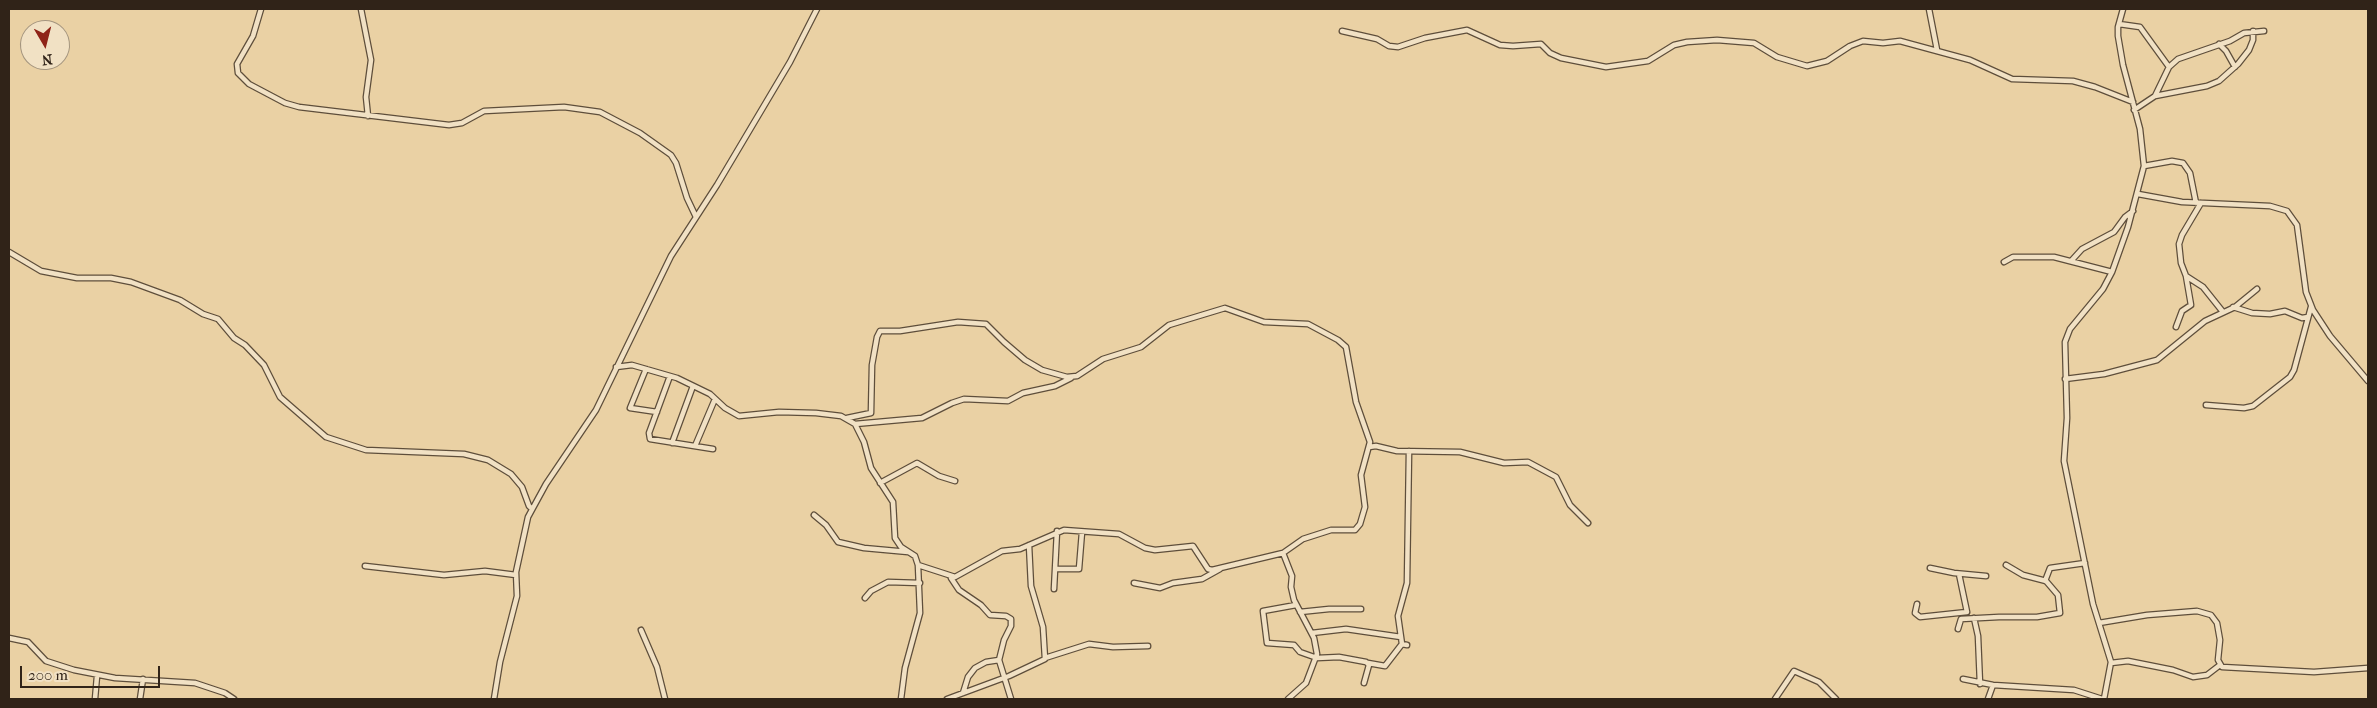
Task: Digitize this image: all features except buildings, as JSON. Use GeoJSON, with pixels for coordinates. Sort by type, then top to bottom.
{"type":"FeatureCollection","features":[{"type":"Feature","properties":{"kind":"street"},"geometry":{"type":"LineString","coordinates":[[261,9],[253,36],[237,64],[238,73],[243,80],[294,106],[452,125],[463,122],[484,111],[564,106],[600,112],[643,135],[670,155],[676,163],[687,198],[696,217]]}},
{"type":"Feature","properties":{"kind":"street"},"geometry":{"type":"LineString","coordinates":[[361,9],[371,60],[366,97],[368,116]]}},
{"type":"Feature","properties":{"kind":"street"},"geometry":{"type":"LineString","coordinates":[[494,699],[500,662],[517,596],[516,575],[525,525],[532,509],[546,484],[596,410],[671,256],[790,62],[817,9]]}},
{"type":"Feature","properties":{"kind":"street"},"geometry":{"type":"LineString","coordinates":[[1929,9],[1938,50]]}},
{"type":"Feature","properties":{"kind":"street"},"geometry":{"type":"LineString","coordinates":[[1962,679],[1980,684],[2074,690],[2103,699],[2111,663],[2098,623],[2064,462],[2067,418],[2066,337],[2103,289],[2112,272],[2133,211],[2144,166],[2140,129],[2123,65],[2118,36],[2123,9]]}},
{"type":"Feature","properties":{"kind":"street"},"geometry":{"type":"LineString","coordinates":[[2119,24],[2140,27],[2169,67]]}},
{"type":"Feature","properties":{"kind":"street"},"geometry":{"type":"LineString","coordinates":[[1342,31],[1377,39],[1389,46],[1398,47],[1426,38],[1467,30],[1498,44],[1513,46],[1541,44],[1550,53],[1561,58],[1606,67],[1648,61],[1680,43],[1717,40],[1754,43],[1776,57],[1806,66],[1827,61],[1863,41],[1883,43],[1900,41],[1970,60],[2012,79],[2073,81],[2095,87],[2133,102]]}},
{"type":"Feature","properties":{"kind":"street"},"geometry":{"type":"LineString","coordinates":[[2155,96],[2169,67],[2178,59],[2253,31],[2264,31]]}},
{"type":"Feature","properties":{"kind":"street"},"geometry":{"type":"LineString","coordinates":[[2134,110],[2155,96],[2210,85],[2236,67],[2249,50],[2253,40],[2253,31]]}},
{"type":"Feature","properties":{"kind":"street"},"geometry":{"type":"LineString","coordinates":[[2219,44],[2226,50],[2236,67]]}},
{"type":"Feature","properties":{"kind":"street"},"geometry":{"type":"LineString","coordinates":[[2144,166],[2172,161],[2184,163],[2190,173],[2198,203],[2179,244],[2181,263],[2186,276],[2192,305],[2182,311],[2176,327]]}},
{"type":"Feature","properties":{"kind":"street"},"geometry":{"type":"LineString","coordinates":[[2138,194],[2198,203],[2270,206],[2287,211],[2297,225],[2306,292],[2311,306],[2330,336],[2368,381]]}},
{"type":"Feature","properties":{"kind":"street"},"geometry":{"type":"LineString","coordinates":[[2072,260],[2082,250],[2114,232],[2125,217],[2133,211]]}},
{"type":"Feature","properties":{"kind":"street"},"geometry":{"type":"LineString","coordinates":[[9,252],[41,271],[78,278],[111,278],[131,282],[180,300],[203,314],[218,319],[234,338],[246,345],[264,365],[280,397],[326,437],[372,450],[464,454],[481,458],[498,465],[511,474],[522,486],[529,506],[532,509]]}},
{"type":"Feature","properties":{"kind":"street"},"geometry":{"type":"LineString","coordinates":[[2004,262],[2015,257],[2054,256],[2112,272]]}},
{"type":"Feature","properties":{"kind":"street"},"geometry":{"type":"LineString","coordinates":[[2186,276],[2203,288],[2223,312]]}},
{"type":"Feature","properties":{"kind":"street"},"geometry":{"type":"LineString","coordinates":[[2066,379],[2104,374],[2157,360],[2205,321],[2233,307],[2257,289]]}},
{"type":"Feature","properties":{"kind":"street"},"geometry":{"type":"LineString","coordinates":[[2206,405],[2244,408],[2253,406],[2290,377],[2294,370],[2311,306]]}},
{"type":"Feature","properties":{"kind":"street"},"geometry":{"type":"LineString","coordinates":[[2233,307],[2252,313],[2270,314],[2285,311],[2302,318],[2308,317]]}},
{"type":"Feature","properties":{"kind":"street"},"geometry":{"type":"LineString","coordinates":[[854,424],[922,418],[964,399],[1008,401],[1023,393],[1050,387],[1072,377],[1103,358],[1141,347],[1170,325],[1224,309],[1264,322],[1305,324],[1338,340],[1346,348],[1356,402],[1369,438],[1369,447],[1362,470],[1365,507],[1358,527],[1352,530],[1333,530],[1303,540],[1283,553],[1221,569],[1208,569],[1194,546],[1154,550],[1142,546],[1124,535],[1057,531],[1018,550],[1004,550],[956,577],[950,577],[918,565]]}},
{"type":"Feature","properties":{"kind":"street"},"geometry":{"type":"LineString","coordinates":[[616,366],[626,365],[646,368],[670,376],[693,386],[715,399],[728,410],[741,416],[799,412],[830,414],[847,418],[871,413],[872,365],[877,337],[880,331],[900,331],[958,322],[986,324],[1012,350],[1030,363],[1054,375],[1072,377]]}},
{"type":"Feature","properties":{"kind":"street"},"geometry":{"type":"LineString","coordinates":[[646,368],[630,408],[657,412]]}},
{"type":"Feature","properties":{"kind":"street"},"geometry":{"type":"LineString","coordinates":[[670,376],[649,438],[713,448]]}},
{"type":"Feature","properties":{"kind":"street"},"geometry":{"type":"LineString","coordinates":[[672,443],[693,386]]}},
{"type":"Feature","properties":{"kind":"street"},"geometry":{"type":"LineString","coordinates":[[695,446],[715,399]]}},
{"type":"Feature","properties":{"kind":"street"},"geometry":{"type":"LineString","coordinates":[[847,418],[854,424],[864,442],[871,468],[894,502],[893,528],[896,541],[915,556],[918,565],[920,613],[905,668],[901,699]]}},
{"type":"Feature","properties":{"kind":"street"},"geometry":{"type":"LineString","coordinates":[[1369,447],[1376,446],[1393,451],[1460,452],[1504,463],[1524,461],[1530,463],[1556,477],[1570,505],[1588,523]]}},
{"type":"Feature","properties":{"kind":"street"},"geometry":{"type":"LineString","coordinates":[[1296,605],[1263,611],[1266,641],[1268,643],[1295,646],[1300,652],[1317,658],[1339,658],[1385,666],[1404,644],[1398,616],[1407,583],[1409,451]]}},
{"type":"Feature","properties":{"kind":"street"},"geometry":{"type":"LineString","coordinates":[[880,483],[917,463],[939,476],[954,481]]}},
{"type":"Feature","properties":{"kind":"street"},"geometry":{"type":"LineString","coordinates":[[814,516],[826,525],[838,542],[864,548],[910,552]]}},
{"type":"Feature","properties":{"kind":"street"},"geometry":{"type":"LineString","coordinates":[[1054,589],[1057,531]]}},
{"type":"Feature","properties":{"kind":"street"},"geometry":{"type":"LineString","coordinates":[[1056,569],[1079,569],[1082,532]]}},
{"type":"Feature","properties":{"kind":"street"},"geometry":{"type":"LineString","coordinates":[[1029,546],[1031,588],[1043,627],[1045,658]]}},
{"type":"Feature","properties":{"kind":"street"},"geometry":{"type":"LineString","coordinates":[[1283,553],[1292,575],[1292,594],[1316,643],[1317,658],[1306,683],[1288,699]]}},
{"type":"Feature","properties":{"kind":"street"},"geometry":{"type":"LineString","coordinates":[[2045,581],[2050,568],[2084,563]]}},
{"type":"Feature","properties":{"kind":"street"},"geometry":{"type":"LineString","coordinates":[[364,566],[444,575],[485,571],[516,575]]}},
{"type":"Feature","properties":{"kind":"street"},"geometry":{"type":"LineString","coordinates":[[1958,629],[1960,620],[2037,617],[2059,614],[2061,609],[2058,596],[2045,581],[2023,575],[2006,566]]}},
{"type":"Feature","properties":{"kind":"street"},"geometry":{"type":"LineString","coordinates":[[1930,568],[1959,574],[1986,576]]}},
{"type":"Feature","properties":{"kind":"street"},"geometry":{"type":"LineString","coordinates":[[1134,583],[1160,588],[1172,583],[1202,580],[1221,569]]}},
{"type":"Feature","properties":{"kind":"street"},"geometry":{"type":"LineString","coordinates":[[1959,574],[1968,619]]}},
{"type":"Feature","properties":{"kind":"street"},"geometry":{"type":"LineString","coordinates":[[950,577],[960,591],[981,605],[989,615],[1006,616],[1010,619],[1011,626],[1004,641],[999,660],[1011,699]]}},
{"type":"Feature","properties":{"kind":"street"},"geometry":{"type":"LineString","coordinates":[[866,598],[871,591],[888,582],[920,583]]}},
{"type":"Feature","properties":{"kind":"street"},"geometry":{"type":"LineString","coordinates":[[1917,604],[1915,613],[1921,617],[1966,612]]}},
{"type":"Feature","properties":{"kind":"street"},"geometry":{"type":"LineString","coordinates":[[1300,612],[1326,609],[1360,609]]}},
{"type":"Feature","properties":{"kind":"street"},"geometry":{"type":"LineString","coordinates":[[2098,623],[2147,615],[2190,611],[2204,612],[2211,615],[2217,623],[2220,640],[2218,660],[2220,665]]}},
{"type":"Feature","properties":{"kind":"street"},"geometry":{"type":"LineString","coordinates":[[1974,618],[1978,636],[1980,684]]}},
{"type":"Feature","properties":{"kind":"street"},"geometry":{"type":"LineString","coordinates":[[1312,633],[1346,629],[1401,637]]}},
{"type":"Feature","properties":{"kind":"street"},"geometry":{"type":"LineString","coordinates":[[641,630],[657,667],[665,699]]}},
{"type":"Feature","properties":{"kind":"street"},"geometry":{"type":"LineString","coordinates":[[9,638],[28,642],[46,661],[97,676],[195,683],[225,693],[234,699]]}},
{"type":"Feature","properties":{"kind":"street"},"geometry":{"type":"LineString","coordinates":[[947,699],[961,696],[1043,661],[1045,658],[1089,644],[1112,647],[1148,646]]}},
{"type":"Feature","properties":{"kind":"street"},"geometry":{"type":"LineString","coordinates":[[961,696],[968,677],[975,668],[986,662],[999,660]]}},
{"type":"Feature","properties":{"kind":"street"},"geometry":{"type":"LineString","coordinates":[[1364,683],[1370,665],[1368,662]]}},
{"type":"Feature","properties":{"kind":"street"},"geometry":{"type":"LineString","coordinates":[[2111,663],[2128,662],[2173,670],[2193,677],[2207,674],[2220,665]]}},
{"type":"Feature","properties":{"kind":"street"},"geometry":{"type":"LineString","coordinates":[[2220,665],[2226,667],[2314,672],[2368,668]]}},
{"type":"Feature","properties":{"kind":"street"},"geometry":{"type":"LineString","coordinates":[[1775,699],[1794,671],[1819,682],[1836,699]]}},
{"type":"Feature","properties":{"kind":"street"},"geometry":{"type":"LineString","coordinates":[[94,699],[97,676]]}},
{"type":"Feature","properties":{"kind":"street"},"geometry":{"type":"LineString","coordinates":[[140,699],[143,680]]}},
{"type":"Feature","properties":{"kind":"street"},"geometry":{"type":"LineString","coordinates":[[1988,699],[1993,685]]}}]}
